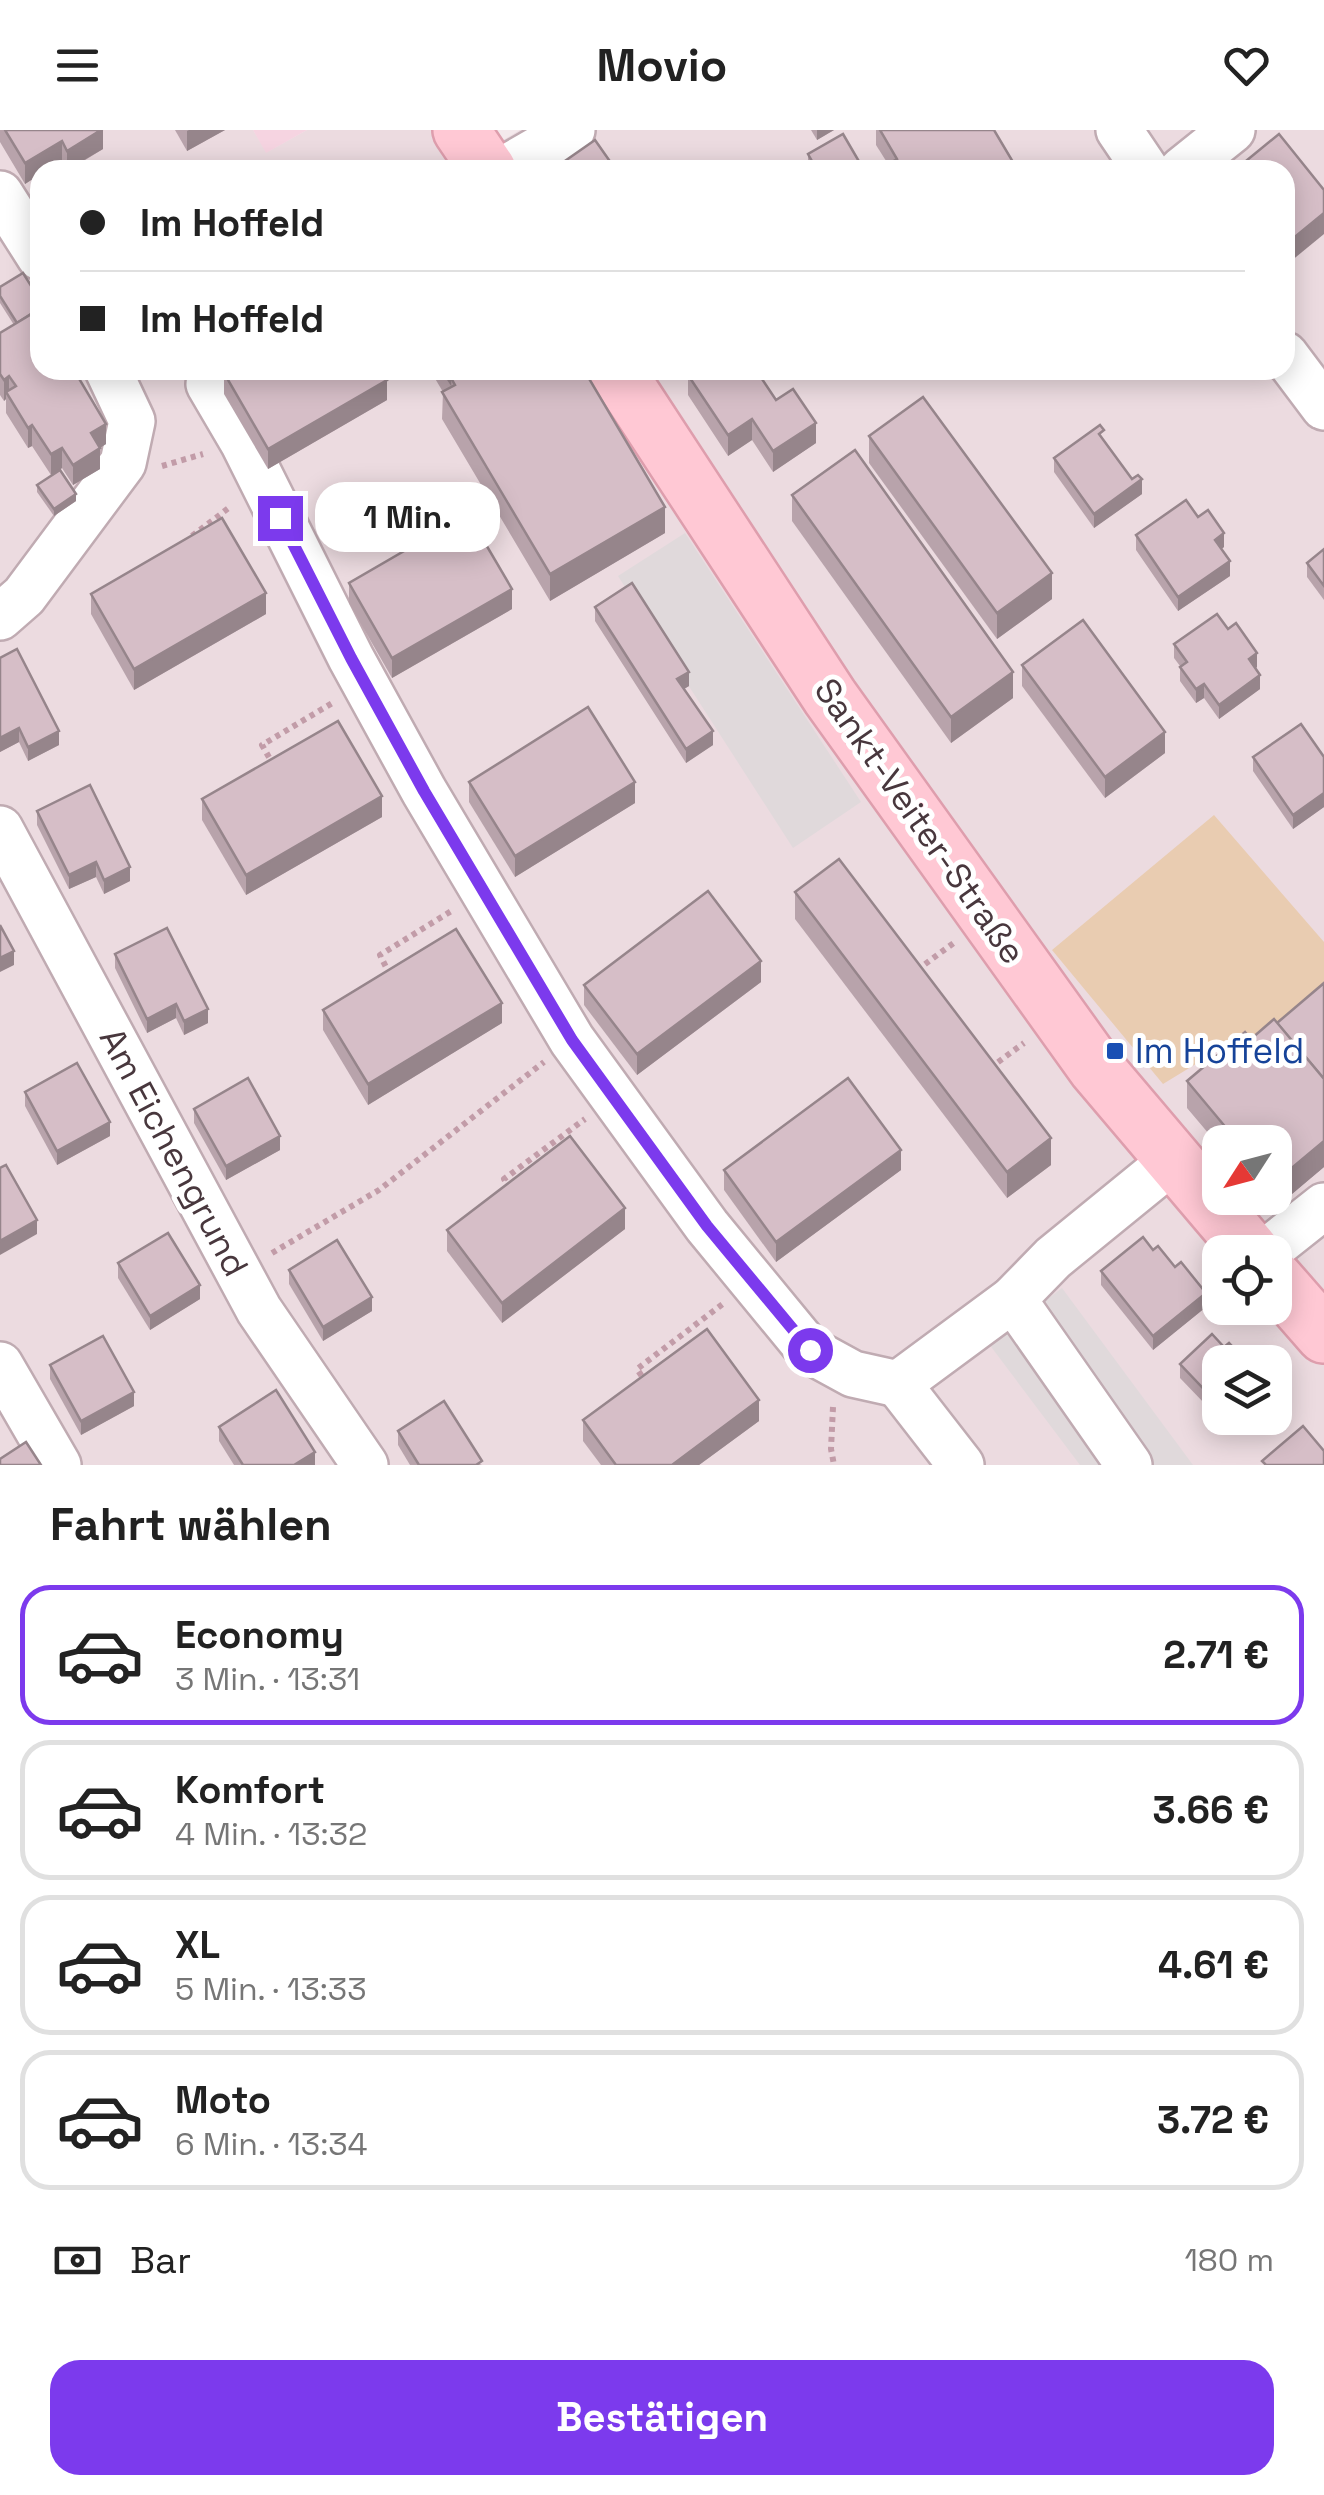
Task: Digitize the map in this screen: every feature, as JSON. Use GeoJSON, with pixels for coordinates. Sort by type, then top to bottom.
{"type":"FeatureCollection","features":[{"type":"Feature","properties":{"kind":"main road"},"geometry":{"type":"LineString","coordinates":[[462,130],[482,160]]}},
{"type":"Feature","properties":{"kind":"main road","name":"Sankt-Veiter-Straße"},"geometry":{"type":"LineString","coordinates":[[623,380],[830,697],[1096,1068],[1237,1235]]}},
{"type":"Feature","properties":{"kind":"main road"},"geometry":{"type":"LineString","coordinates":[[1292,1298],[1324,1335]]}},
{"type":"Feature","properties":{"kind":"street"},"geometry":{"type":"LineString","coordinates":[[520,160],[572,130]]}},
{"type":"Feature","properties":{"kind":"street"},"geometry":{"type":"LineString","coordinates":[[1119,130],[1139,160]]}},
{"type":"Feature","properties":{"kind":"street"},"geometry":{"type":"LineString","coordinates":[[1194,160],[1232,130]]}},
{"type":"Feature","properties":{"kind":"street"},"geometry":{"type":"LineString","coordinates":[[0,194],[30,241]]}},
{"type":"Feature","properties":{"kind":"street"},"geometry":{"type":"LineString","coordinates":[[1295,368],[1324,407]]}},
{"type":"Feature","properties":{"kind":"street"},"geometry":{"type":"LineString","coordinates":[[0,616],[24,596],[123,463],[132,421],[113,380]]}},
{"type":"Feature","properties":{"kind":"street"},"geometry":{"type":"LineString","coordinates":[[216,380],[209,384],[243,442],[365,684],[572,1040],[707,1226],[810,1350],[853,1374],[898,1384],[960,1465]]}},
{"type":"Feature","properties":{"kind":"street","name":"Am Eichengrund"},"geometry":{"type":"LineString","coordinates":[[0,829],[259,1310],[365,1465]]}},
{"type":"Feature","properties":{"kind":"street"},"geometry":{"type":"LineString","coordinates":[[898,1384],[1012,1299],[1054,1258],[1172,1161]]}},
{"type":"Feature","properties":{"kind":"street"},"geometry":{"type":"LineString","coordinates":[[1287,1235],[1324,1206]]}},
{"type":"Feature","properties":{"kind":"street"},"geometry":{"type":"LineString","coordinates":[[1012,1299],[1129,1465]]}},
{"type":"Feature","properties":{"kind":"street"},"geometry":{"type":"LineString","coordinates":[[0,1365],[58,1465]]}},
{"type":"Feature","properties":{"kind":"path"},"geometry":{"type":"LineString","coordinates":[[129,446],[159,467],[243,442]]}},
{"type":"Feature","properties":{"kind":"path"},"geometry":{"type":"LineString","coordinates":[[189,539],[263,482]]}},
{"type":"Feature","properties":{"kind":"path"},"geometry":{"type":"LineString","coordinates":[[280,775],[262,745],[365,684]]}},
{"type":"Feature","properties":{"kind":"path"},"geometry":{"type":"LineString","coordinates":[[396,986],[380,955],[484,892]]}},
{"type":"Feature","properties":{"kind":"path"},"geometry":{"type":"LineString","coordinates":[[908,976],[968,932]]}},
{"type":"Feature","properties":{"kind":"path"},"geometry":{"type":"LineString","coordinates":[[982,1074],[1029,1038]]}},
{"type":"Feature","properties":{"kind":"path"},"geometry":{"type":"LineString","coordinates":[[239,1272],[379,1190],[572,1040]]}},
{"type":"Feature","properties":{"kind":"path"},"geometry":{"type":"LineString","coordinates":[[516,1198],[504,1179],[614,1098]]}},
{"type":"Feature","properties":{"kind":"path"},"geometry":{"type":"LineString","coordinates":[[652,1390],[636,1369],[753,1282]]}},
{"type":"Feature","properties":{"kind":"path"},"geometry":{"type":"LineString","coordinates":[[831,1449],[834,1465]]}},
{"type":"Feature","properties":{"kind":"shaded area"},"geometry":{"type":"Polygon","coordinates":[[[0,130],[253,130],[267,152],[307,130],[474,130],[487,150],[520,130],[1324,130],[1324,1465],[0,1465],[0,130]]]}},
{"type":"Feature","properties":{"kind":"shaded area"},"geometry":{"type":"Polygon","coordinates":[[[253,130],[307,130],[266,153],[253,130]]]}},
{"type":"Feature","properties":{"kind":"shaded area"},"geometry":{"type":"Polygon","coordinates":[[[685,533],[861,802],[793,848],[618,576],[685,533]]]}},
{"type":"Feature","properties":{"kind":"shaded area"},"geometry":{"type":"Polygon","coordinates":[[[1214,815],[1324,942],[1324,984],[1256,1043],[1222,1048],[1163,1084],[1052,950],[1214,815]]]}},
{"type":"Feature","properties":{"kind":"shaded area"},"geometry":{"type":"Polygon","coordinates":[[[1062,1288],[1193,1465],[1080,1465],[989,1344],[1062,1288]]]}},
{"type":"Feature","properties":{"kind":"building"},"geometry":{"type":"Polygon","coordinates":[[[5,130],[101,130],[67,151],[62,141],[25,163],[5,130]]]}},
{"type":"Feature","properties":{"kind":"building"},"geometry":{"type":"Polygon","coordinates":[[[880,130],[994,130],[1012,160],[895,160],[880,130]]]}},
{"type":"Feature","properties":{"kind":"building"},"geometry":{"type":"Polygon","coordinates":[[[843,134],[858,160],[811,160],[808,154],[843,134]]]}},
{"type":"Feature","properties":{"kind":"building"},"geometry":{"type":"Polygon","coordinates":[[[1279,134],[1324,190],[1324,213],[1295,237],[1295,160],[1247,160],[1279,134]]]}},
{"type":"Feature","properties":{"kind":"building"},"geometry":{"type":"Polygon","coordinates":[[[595,140],[609,160],[566,160],[595,140]]]}},
{"type":"Feature","properties":{"kind":"building"},"geometry":{"type":"Polygon","coordinates":[[[23,273],[30,284],[30,315],[17,323],[0,296],[0,287],[23,273]]]}},
{"type":"Feature","properties":{"kind":"building"},"geometry":{"type":"Polygon","coordinates":[[[30,315],[30,380],[80,380],[106,424],[91,433],[100,448],[73,465],[62,448],[51,454],[32,425],[28,428],[6,392],[16,386],[9,376],[4,380],[0,374],[0,333],[30,315]]]}},
{"type":"Feature","properties":{"kind":"building"},"geometry":{"type":"Polygon","coordinates":[[[228,380],[387,380],[268,449],[228,380]]]}},
{"type":"Feature","properties":{"kind":"building"},"geometry":{"type":"Polygon","coordinates":[[[452,380],[590,380],[665,507],[550,574],[442,392],[455,385],[452,380]]]}},
{"type":"Feature","properties":{"kind":"building"},"geometry":{"type":"Polygon","coordinates":[[[691,380],[763,380],[776,400],[793,389],[816,423],[773,451],[752,419],[728,435],[691,380]]]}},
{"type":"Feature","properties":{"kind":"building"},"geometry":{"type":"Polygon","coordinates":[[[923,397],[1052,573],[997,613],[869,436],[923,397]]]}},
{"type":"Feature","properties":{"kind":"building"},"geometry":{"type":"Polygon","coordinates":[[[1100,425],[1104,430],[1099,434],[1132,479],[1138,475],[1142,479],[1094,514],[1054,458],[1100,425]]]}},
{"type":"Feature","properties":{"kind":"building"},"geometry":{"type":"Polygon","coordinates":[[[855,450],[1013,672],[951,717],[792,495],[855,450]]]}},
{"type":"Feature","properties":{"kind":"building"},"geometry":{"type":"Polygon","coordinates":[[[60,470],[76,494],[54,509],[37,485],[60,470]]]}},
{"type":"Feature","properties":{"kind":"building"},"geometry":{"type":"Polygon","coordinates":[[[1186,500],[1198,517],[1208,510],[1224,533],[1215,540],[1230,561],[1178,597],[1136,535],[1186,500]]]}},
{"type":"Feature","properties":{"kind":"building"},"geometry":{"type":"Polygon","coordinates":[[[468,514],[512,589],[392,658],[349,583],[468,514]]]}},
{"type":"Feature","properties":{"kind":"building"},"geometry":{"type":"Polygon","coordinates":[[[222,518],[266,593],[134,669],[91,594],[222,518]]]}},
{"type":"Feature","properties":{"kind":"building"},"geometry":{"type":"Polygon","coordinates":[[[1324,549],[1324,586],[1307,563],[1324,549]]]}},
{"type":"Feature","properties":{"kind":"building"},"geometry":{"type":"Polygon","coordinates":[[[632,583],[689,672],[677,679],[713,731],[686,749],[595,607],[632,583]]]}},
{"type":"Feature","properties":{"kind":"building"},"geometry":{"type":"Polygon","coordinates":[[[1217,614],[1228,629],[1236,623],[1257,653],[1249,659],[1260,675],[1219,705],[1204,684],[1196,689],[1180,667],[1187,662],[1174,644],[1217,614]]]}},
{"type":"Feature","properties":{"kind":"building"},"geometry":{"type":"Polygon","coordinates":[[[1083,620],[1165,732],[1105,777],[1022,665],[1083,620]]]}},
{"type":"Feature","properties":{"kind":"building"},"geometry":{"type":"Polygon","coordinates":[[[17,649],[59,731],[28,747],[19,728],[0,738],[0,658],[17,649]]]}},
{"type":"Feature","properties":{"kind":"building"},"geometry":{"type":"Polygon","coordinates":[[[588,707],[635,782],[515,856],[469,782],[588,707]]]}},
{"type":"Feature","properties":{"kind":"building"},"geometry":{"type":"Polygon","coordinates":[[[338,721],[382,796],[246,875],[202,799],[338,721]]]}},
{"type":"Feature","properties":{"kind":"building"},"geometry":{"type":"Polygon","coordinates":[[[1301,724],[1324,757],[1324,793],[1293,815],[1253,757],[1301,724]]]}},
{"type":"Feature","properties":{"kind":"building"},"geometry":{"type":"Polygon","coordinates":[[[90,785],[130,867],[104,880],[96,862],[69,875],[37,811],[90,785]]]}},
{"type":"Feature","properties":{"kind":"building"},"geometry":{"type":"Polygon","coordinates":[[[839,859],[1051,1138],[1007,1172],[795,892],[839,859]]]}},
{"type":"Feature","properties":{"kind":"building"},"geometry":{"type":"Polygon","coordinates":[[[708,891],[761,961],[637,1054],[584,985],[708,891]]]}},
{"type":"Feature","properties":{"kind":"building"},"geometry":{"type":"Polygon","coordinates":[[[0,925],[14,951],[0,958],[0,925]]]}},
{"type":"Feature","properties":{"kind":"building"},"geometry":{"type":"Polygon","coordinates":[[[167,928],[208,1009],[184,1021],[176,1004],[147,1019],[115,954],[167,928]]]}},
{"type":"Feature","properties":{"kind":"building"},"geometry":{"type":"Polygon","coordinates":[[[456,929],[502,1003],[368,1084],[323,1010],[456,929]]]}},
{"type":"Feature","properties":{"kind":"building"},"geometry":{"type":"Polygon","coordinates":[[[1324,983],[1324,1079],[1277,1023],[1324,983]]]}},
{"type":"Feature","properties":{"kind":"building"},"geometry":{"type":"Polygon","coordinates":[[[1274,1019],[1324,1079],[1324,1141],[1292,1168],[1292,1125],[1224,1125],[1187,1081],[1245,1032],[1251,1039],[1274,1019]]]}},
{"type":"Feature","properties":{"kind":"building"},"geometry":{"type":"Polygon","coordinates":[[[77,1063],[110,1122],[57,1151],[25,1092],[77,1063]]]}},
{"type":"Feature","properties":{"kind":"building"},"geometry":{"type":"Polygon","coordinates":[[[248,1078],[280,1136],[226,1166],[194,1109],[248,1078]]]}},
{"type":"Feature","properties":{"kind":"building"},"geometry":{"type":"Polygon","coordinates":[[[848,1078],[901,1150],[776,1242],[724,1170],[848,1078]]]}},
{"type":"Feature","properties":{"kind":"building"},"geometry":{"type":"Polygon","coordinates":[[[570,1136],[625,1208],[502,1303],[447,1230],[570,1136]]]}},
{"type":"Feature","properties":{"kind":"building"},"geometry":{"type":"Polygon","coordinates":[[[6,1165],[37,1220],[0,1241],[0,1168],[6,1165]]]}},
{"type":"Feature","properties":{"kind":"building"},"geometry":{"type":"Polygon","coordinates":[[[168,1233],[200,1285],[150,1316],[118,1263],[168,1233]]]}},
{"type":"Feature","properties":{"kind":"building"},"geometry":{"type":"Polygon","coordinates":[[[1143,1237],[1153,1250],[1158,1246],[1175,1267],[1181,1262],[1202,1288],[1202,1296],[1153,1336],[1101,1271],[1143,1237]]]}},
{"type":"Feature","properties":{"kind":"building"},"geometry":{"type":"Polygon","coordinates":[[[337,1240],[372,1297],[323,1327],[289,1270],[337,1240]]]}},
{"type":"Feature","properties":{"kind":"building"},"geometry":{"type":"Polygon","coordinates":[[[707,1329],[759,1400],[672,1465],[616,1465],[583,1420],[707,1329]]]}},
{"type":"Feature","properties":{"kind":"building"},"geometry":{"type":"Polygon","coordinates":[[[1212,1334],[1222,1345],[1202,1345],[1202,1387],[1180,1364],[1212,1334]]]}},
{"type":"Feature","properties":{"kind":"building"},"geometry":{"type":"Polygon","coordinates":[[[103,1336],[134,1392],[81,1421],[50,1365],[103,1336]]]}},
{"type":"Feature","properties":{"kind":"building"},"geometry":{"type":"Polygon","coordinates":[[[276,1390],[315,1452],[294,1465],[243,1465],[219,1427],[276,1390]]]}},
{"type":"Feature","properties":{"kind":"building"},"geometry":{"type":"Polygon","coordinates":[[[444,1401],[482,1461],[476,1465],[419,1465],[398,1431],[444,1401]]]}},
{"type":"Feature","properties":{"kind":"building"},"geometry":{"type":"Polygon","coordinates":[[[1303,1426],[1324,1451],[1324,1465],[1266,1465],[1262,1461],[1303,1426]]]}},
{"type":"Feature","properties":{"kind":"building"},"geometry":{"type":"Polygon","coordinates":[[[26,1442],[41,1465],[0,1465],[0,1459],[26,1442]]]}},
{"type":"Feature","properties":{"kind":"place","name":"Im Hoffeld"},"geometry":{"type":"Point","coordinates":[1115,1051]}},
{"type":"Feature","properties":{"kind":"route"},"geometry":{"type":"LineString","coordinates":[[280,518],[424,791],[572,1040],[707,1226],[810,1350]]}}]}
